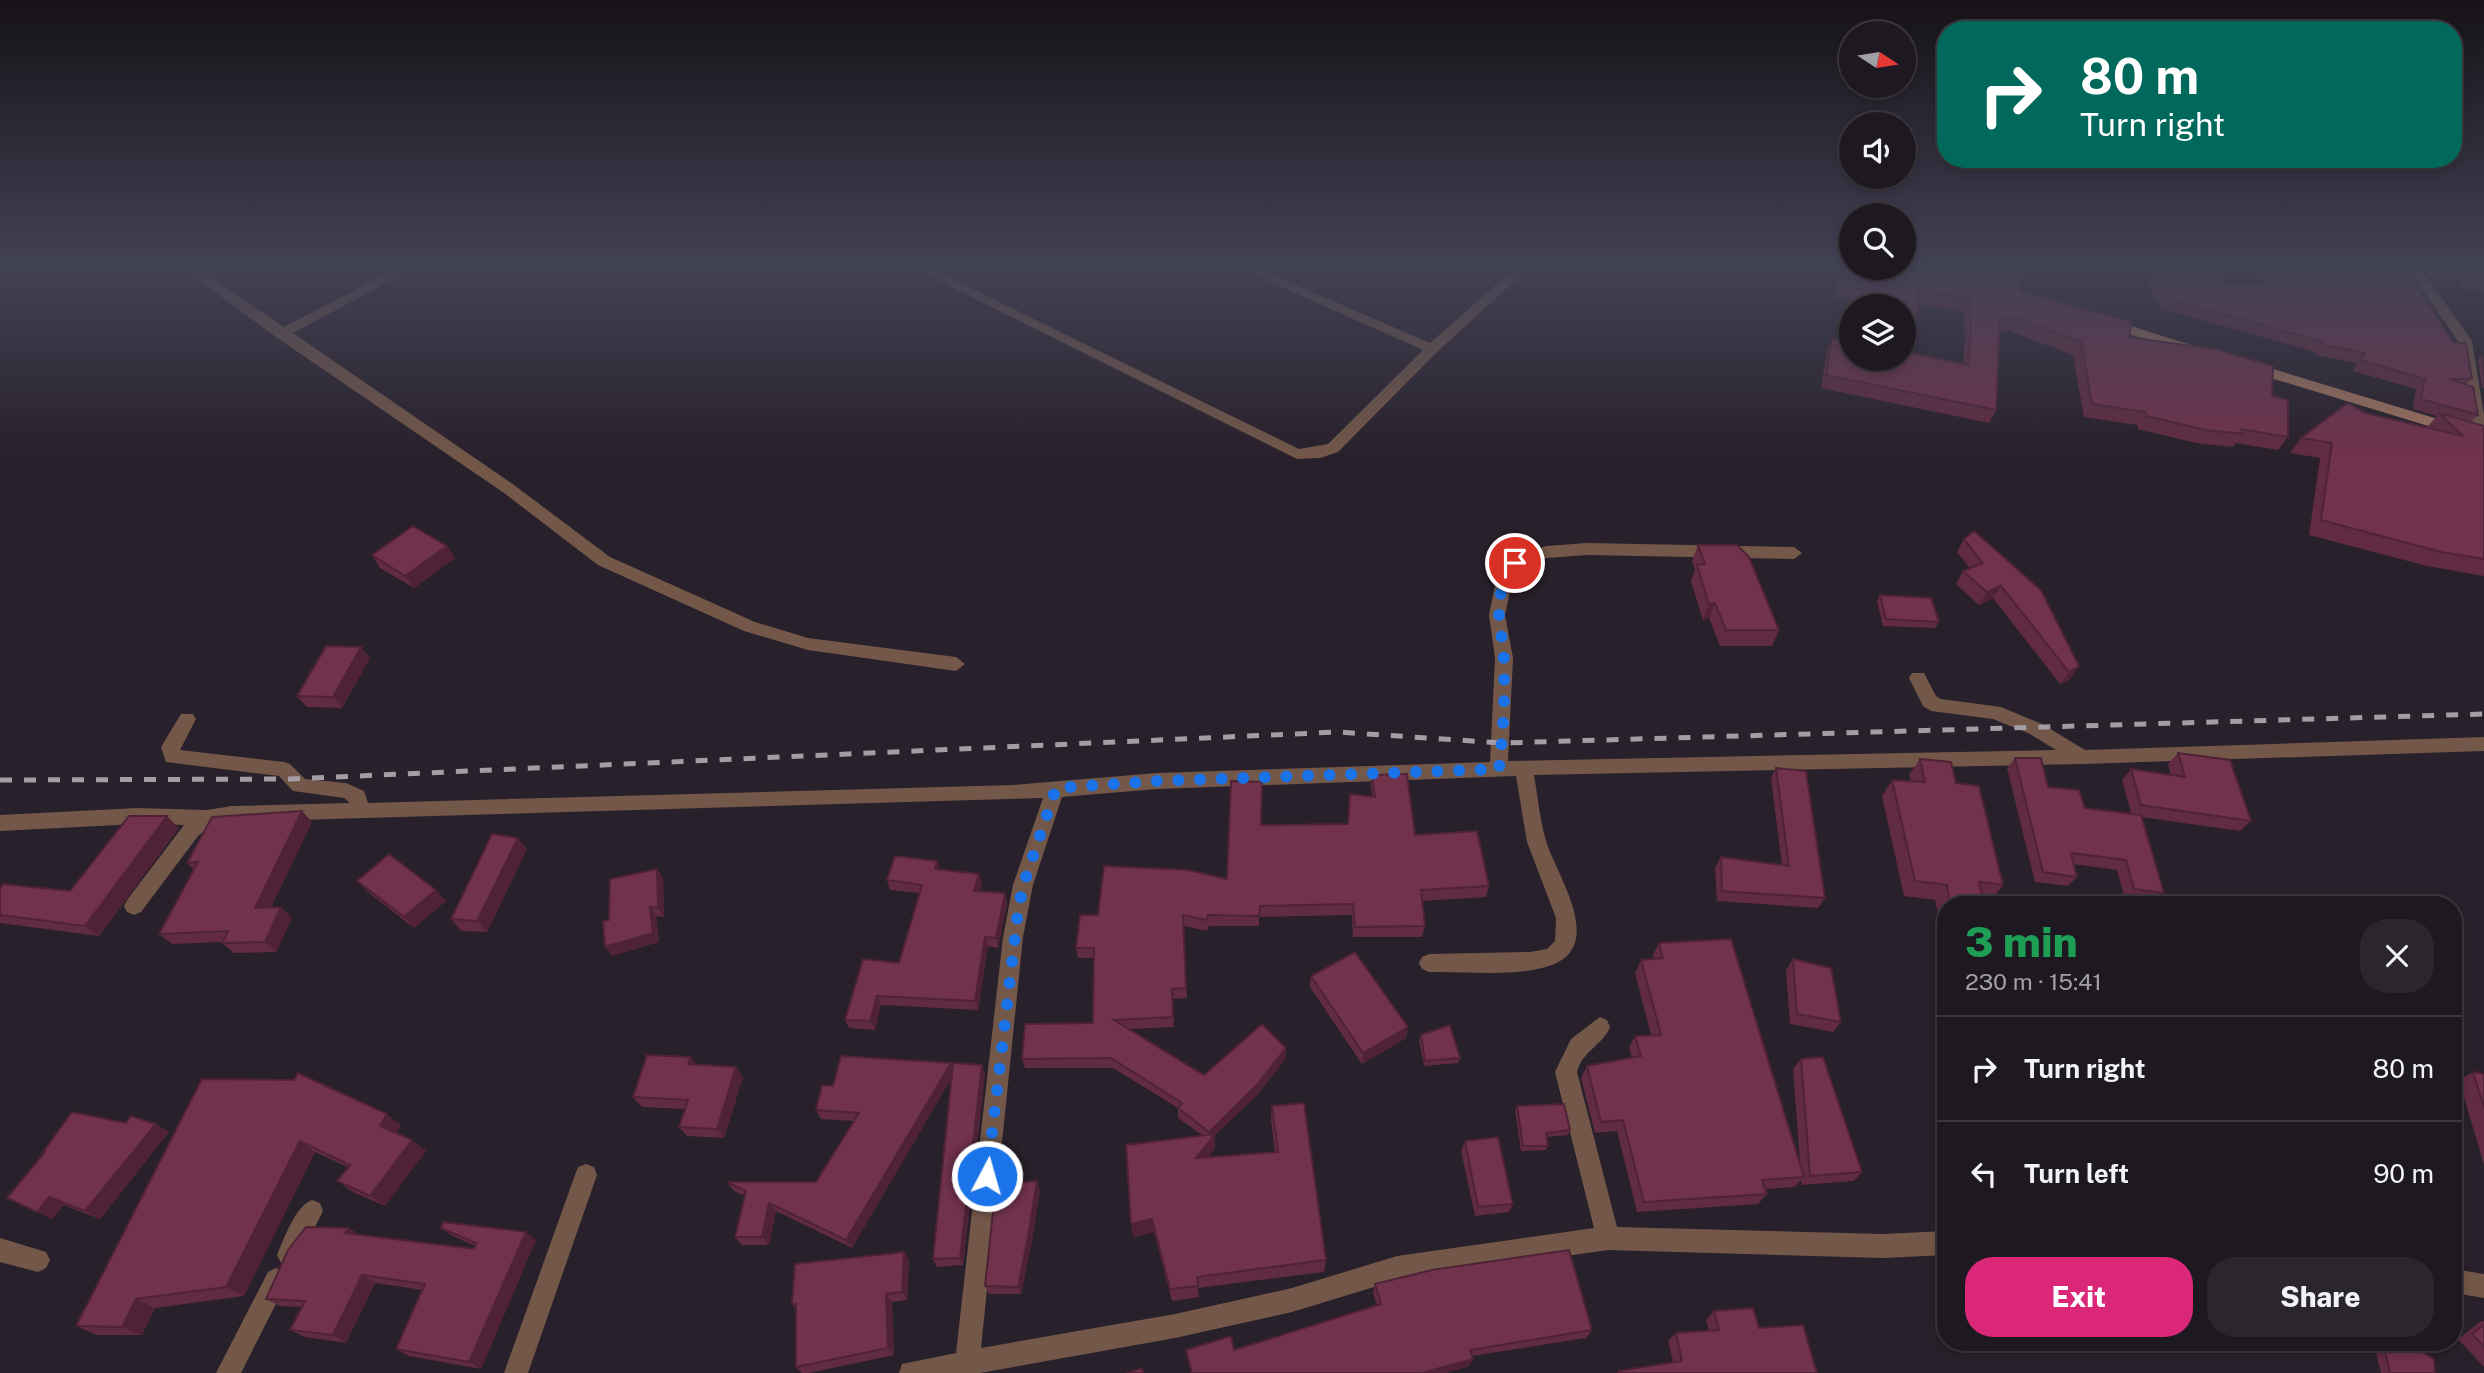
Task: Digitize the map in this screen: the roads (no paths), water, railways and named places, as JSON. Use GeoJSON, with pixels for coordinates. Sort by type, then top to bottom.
{"type":"FeatureCollection","features":[{"type":"Feature","properties":{"kind":"main road"},"geometry":{"type":"LineString","coordinates":[[2130,330],[2208,355]]}},
{"type":"Feature","properties":{"kind":"main road"},"geometry":{"type":"LineString","coordinates":[[2234,363],[2482,437]]}},
{"type":"Feature","properties":{"kind":"street"},"geometry":{"type":"LineString","coordinates":[[276,330],[509,489],[604,561],[679,597],[761,631],[808,644],[956,664]]}},
{"type":"Feature","properties":{"kind":"street"},"geometry":{"type":"LineString","coordinates":[[281,334],[289,330]]}},
{"type":"Feature","properties":{"kind":"street"},"geometry":{"type":"LineString","coordinates":[[1045,330],[1297,454],[1320,453],[1333,448],[1453,330]]}},
{"type":"Feature","properties":{"kind":"street"},"geometry":{"type":"LineString","coordinates":[[1388,330],[1432,349]]}},
{"type":"Feature","properties":{"kind":"street"},"geometry":{"type":"LineString","coordinates":[[2457,330],[2465,341],[2482,437]]}},
{"type":"Feature","properties":{"kind":"street"},"geometry":{"type":"LineString","coordinates":[[1499,769],[1504,659],[1497,615],[1504,581],[1515,563],[1546,552],[1587,549],[1794,554]]}},
{"type":"Feature","properties":{"kind":"street"},"geometry":{"type":"LineString","coordinates":[[1918,678],[1929,701],[1937,706],[1995,712],[2036,729],[2082,757]]}},
{"type":"Feature","properties":{"kind":"street"},"geometry":{"type":"LineString","coordinates":[[187,719],[170,747],[172,757],[284,769],[300,786],[346,791],[357,796],[361,811]]}},
{"type":"Feature","properties":{"kind":"street"},"geometry":{"type":"LineString","coordinates":[[0,822],[1013,793],[1157,781],[1524,768],[2082,757],[2484,744]]}},
{"type":"Feature","properties":{"kind":"street"},"geometry":{"type":"LineString","coordinates":[[1429,963],[1533,960],[1553,957],[1564,944],[1568,925],[1563,904],[1538,844],[1524,768]]}},
{"type":"Feature","properties":{"kind":"street"},"geometry":{"type":"LineString","coordinates":[[967,1362],[1013,937],[1023,886],[1056,788]]}},
{"type":"Feature","properties":{"kind":"street"},"geometry":{"type":"LineString","coordinates":[[134,906],[170,854],[191,830],[207,818]]}},
{"type":"Feature","properties":{"kind":"street"},"geometry":{"type":"LineString","coordinates":[[1600,1027],[1579,1043],[1569,1057],[1566,1072],[1608,1238]]}},
{"type":"Feature","properties":{"kind":"street"},"geometry":{"type":"LineString","coordinates":[[516,1373],[586,1175]]}},
{"type":"Feature","properties":{"kind":"street"},"geometry":{"type":"LineString","coordinates":[[228,1373],[312,1212]]}},
{"type":"Feature","properties":{"kind":"street"},"geometry":{"type":"LineString","coordinates":[[911,1373],[967,1362],[997,1364],[1188,1323],[1293,1300],[1397,1268],[1608,1238],[1882,1246],[1937,1243]]}},
{"type":"Feature","properties":{"kind":"street"},"geometry":{"type":"LineString","coordinates":[[0,1250],[38,1260]]}},
{"type":"Feature","properties":{"kind":"street"},"geometry":{"type":"LineString","coordinates":[[2462,1282],[2484,1286]]}},
{"type":"Feature","properties":{"kind":"railway"},"geometry":{"type":"LineString","coordinates":[[0,780],[291,779],[1338,732],[1502,743],[2484,714]]}}]}
